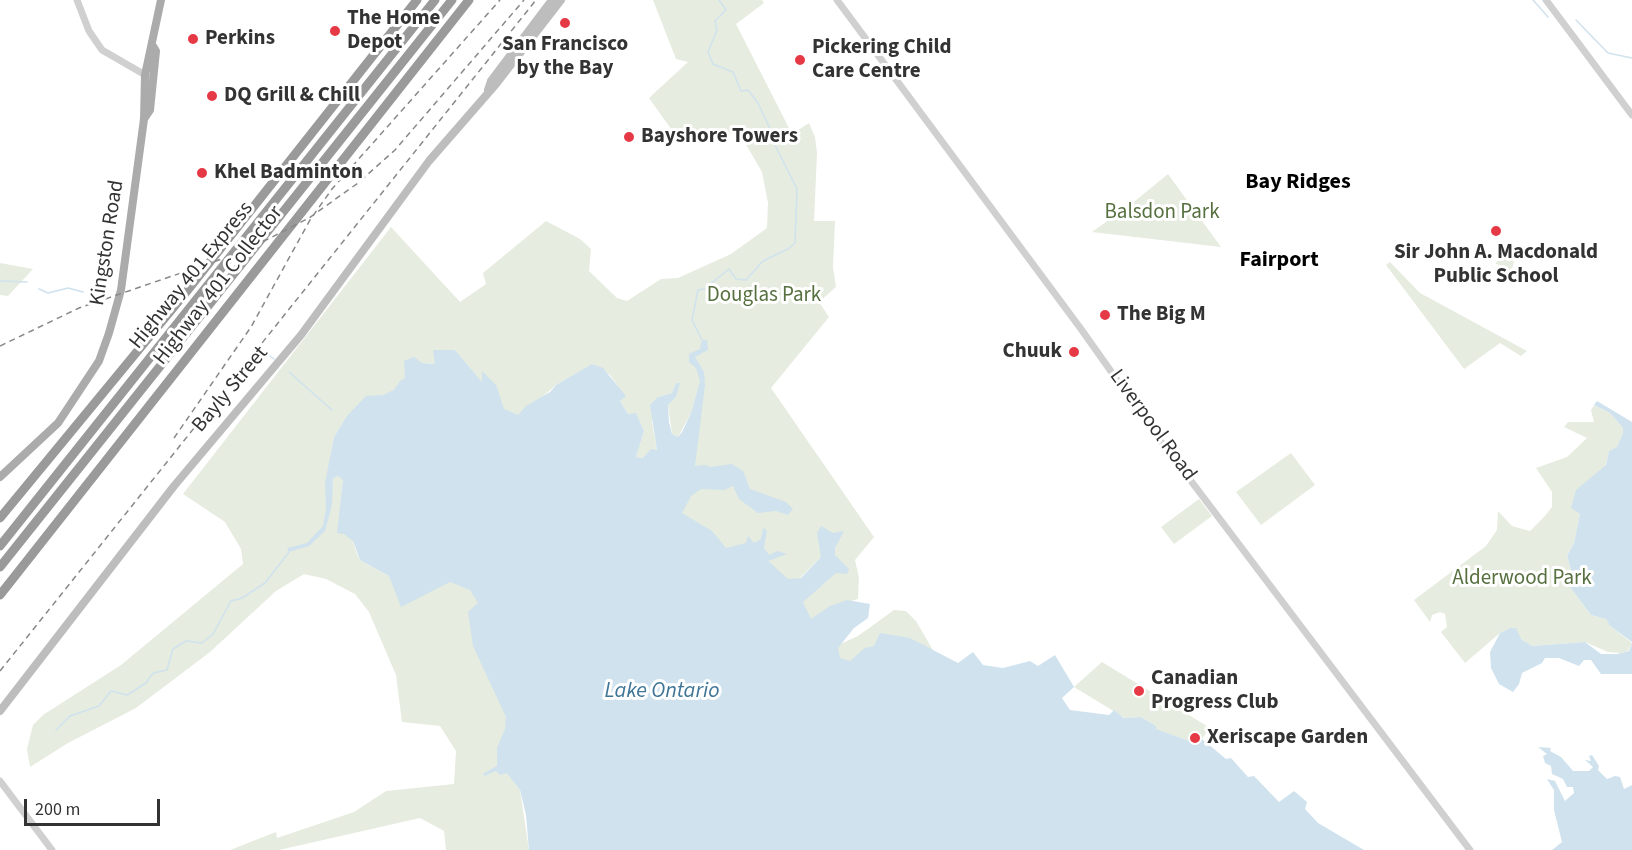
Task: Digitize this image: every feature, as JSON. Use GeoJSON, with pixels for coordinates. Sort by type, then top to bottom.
{"type":"FeatureCollection","features":[{"type":"Feature","properties":{"kind":"highway","name":"Highway 401 Collector"},"geometry":{"type":"LineString","coordinates":[[0,518],[187,291],[417,0]]}},
{"type":"Feature","properties":{"kind":"highway","name":"Highway 401 Express"},"geometry":{"type":"LineString","coordinates":[[0,546],[435,0]]}},
{"type":"Feature","properties":{"kind":"highway","name":"Highway 401 Express"},"geometry":{"type":"LineString","coordinates":[[0,567],[452,0]]}},
{"type":"Feature","properties":{"kind":"highway","name":"Highway 401 Collector"},"geometry":{"type":"LineString","coordinates":[[0,595],[469,0]]}},
{"type":"Feature","properties":{"kind":"main road","name":"Kingston Road"},"geometry":{"type":"LineString","coordinates":[[0,477],[58,423],[99,361],[121,290],[149,77],[149,51],[153,46],[161,0]]}},
{"type":"Feature","properties":{"kind":"main road","name":"Bayly Street"},"geometry":{"type":"LineString","coordinates":[[488,91],[491,81],[552,0]]}},
{"type":"Feature","properties":{"kind":"main road","name":"Bayly Street"},"geometry":{"type":"LineString","coordinates":[[0,711],[174,486],[301,335],[429,161],[496,84],[561,0]]}},
{"type":"Feature","properties":{"kind":"street"},"geometry":{"type":"LineString","coordinates":[[77,0],[88,32],[102,50],[149,77]]}},
{"type":"Feature","properties":{"kind":"street","name":"Liverpool Road"},"geometry":{"type":"LineString","coordinates":[[837,0],[1068,311],[1154,432],[1470,850]]}},
{"type":"Feature","properties":{"kind":"street"},"geometry":{"type":"LineString","coordinates":[[1546,0],[1632,116]]}},
{"type":"Feature","properties":{"kind":"street"},"geometry":{"type":"LineString","coordinates":[[0,781],[52,850]]}},
{"type":"Feature","properties":{"kind":"green space","name":"Douglas Park"},"geometry":{"type":"Polygon","coordinates":[[[653,0],[762,0],[764,3],[736,24],[792,134],[809,123],[815,137],[817,153],[814,221],[835,221],[833,267],[836,287],[819,302],[829,317],[771,388],[874,537],[855,560],[859,578],[858,599],[848,602],[820,625],[792,613],[821,557],[787,591],[723,557],[663,530],[710,468],[695,466],[700,382],[691,413],[678,437],[672,434],[668,405],[676,397],[676,383],[672,393],[658,397],[652,422],[657,450],[644,458],[636,457],[644,431],[636,414],[628,414],[620,401],[625,396],[610,375],[593,364],[556,385],[542,397],[553,440],[504,409],[455,350],[435,364],[422,363],[414,377],[394,391],[363,402],[346,417],[334,437],[330,458],[332,491],[333,478],[338,476],[343,479],[342,506],[357,554],[360,560],[389,576],[454,514],[513,702],[507,771],[520,790],[529,850],[446,850],[444,831],[420,818],[279,850],[230,850],[276,832],[277,838],[354,812],[386,791],[454,784],[456,751],[440,726],[402,722],[396,675],[369,612],[355,594],[326,579],[304,574],[276,591],[210,652],[136,708],[68,743],[30,767],[27,749],[33,725],[43,715],[121,665],[243,564],[241,549],[225,522],[183,494],[391,227],[460,302],[486,284],[483,273],[546,221],[580,239],[591,249],[589,271],[617,298],[627,301],[661,279],[678,278],[731,254],[767,228],[768,203],[762,172],[740,134],[686,131],[674,133],[649,98],[688,62],[676,59],[653,0]]]}},
{"type":"Feature","properties":{"kind":"green space","name":"Balsdon Park"},"geometry":{"type":"Polygon","coordinates":[[[1168,174],[1221,247],[1092,232],[1135,201],[1168,174]]]}},
{"type":"Feature","properties":{"kind":"green space"},"geometry":{"type":"Polygon","coordinates":[[[1509,253],[1514,262],[1511,272],[1495,263],[1509,253]]]}},
{"type":"Feature","properties":{"kind":"green space"},"geometry":{"type":"Polygon","coordinates":[[[1390,262],[1420,293],[1527,351],[1521,356],[1500,343],[1464,369],[1386,265],[1390,262]]]}},
{"type":"Feature","properties":{"kind":"green space"},"geometry":{"type":"Polygon","coordinates":[[[0,263],[33,269],[8,296],[0,295],[0,263]]]}},
{"type":"Feature","properties":{"kind":"green space","name":"Alderwood Park"},"geometry":{"type":"Polygon","coordinates":[[[1594,405],[1610,413],[1623,428],[1623,433],[1617,448],[1609,451],[1606,464],[1580,514],[1574,543],[1567,556],[1572,573],[1570,587],[1591,615],[1606,619],[1610,626],[1632,643],[1628,651],[1608,652],[1585,642],[1532,646],[1510,628],[1500,633],[1465,663],[1441,632],[1447,627],[1445,614],[1440,612],[1432,615],[1430,622],[1414,600],[1486,546],[1497,530],[1498,511],[1512,526],[1530,531],[1544,517],[1552,507],[1552,492],[1536,468],[1567,457],[1587,438],[1564,427],[1568,422],[1594,422],[1591,410],[1594,405]]]}},
{"type":"Feature","properties":{"kind":"green space"},"geometry":{"type":"Polygon","coordinates":[[[1291,453],[1315,485],[1261,525],[1236,492],[1291,453]]]}},
{"type":"Feature","properties":{"kind":"green space"},"geometry":{"type":"Polygon","coordinates":[[[1199,499],[1212,516],[1174,544],[1161,527],[1199,499]]]}},
{"type":"Feature","properties":{"kind":"green space"},"geometry":{"type":"Polygon","coordinates":[[[894,610],[906,611],[916,621],[934,652],[867,669],[820,653],[858,636],[894,610]]]}},
{"type":"Feature","properties":{"kind":"green space"},"geometry":{"type":"Polygon","coordinates":[[[1102,662],[1210,728],[1198,744],[1155,729],[1156,726],[1141,717],[1125,718],[1074,687],[1102,662]]]}},
{"type":"Feature","properties":{"kind":"water","name":"Lake Ontario"},"geometry":{"type":"Polygon","coordinates":[[[702,340],[707,340],[708,350],[695,357],[704,372],[705,385],[695,466],[710,467],[732,464],[743,471],[750,489],[786,502],[793,509],[788,515],[776,511],[758,513],[739,499],[733,486],[724,490],[701,489],[691,496],[682,513],[712,531],[726,548],[746,543],[748,536],[754,543],[761,539],[763,528],[767,530],[764,548],[769,555],[777,551],[787,554],[768,561],[788,579],[801,578],[821,557],[817,533],[821,526],[833,533],[844,531],[835,548],[835,555],[849,569],[847,574],[836,573],[803,602],[811,619],[830,606],[847,600],[870,604],[868,618],[854,628],[838,648],[840,658],[850,661],[865,648],[874,646],[880,633],[910,638],[958,663],[973,652],[983,665],[1003,668],[1030,661],[1038,666],[1055,655],[1074,687],[1062,698],[1070,710],[1109,715],[1114,710],[1124,718],[1141,717],[1156,726],[1156,729],[1198,744],[1202,739],[1226,759],[1231,758],[1248,777],[1254,776],[1279,802],[1294,791],[1307,802],[1305,809],[1318,823],[1364,850],[529,850],[526,815],[520,790],[507,773],[500,775],[496,771],[484,776],[483,774],[497,766],[497,748],[505,729],[506,717],[473,646],[468,612],[478,603],[470,590],[450,582],[401,607],[389,576],[360,560],[353,541],[344,534],[337,533],[343,480],[338,476],[333,478],[332,505],[325,531],[309,546],[289,552],[287,548],[307,543],[323,526],[326,508],[325,483],[334,437],[346,417],[366,396],[383,395],[394,390],[405,378],[404,361],[414,357],[422,363],[435,364],[433,350],[455,350],[482,382],[482,371],[496,385],[504,409],[518,415],[526,406],[550,392],[556,385],[592,364],[603,368],[626,396],[620,401],[628,414],[636,413],[644,431],[636,457],[643,458],[651,449],[657,450],[650,405],[658,397],[672,393],[676,383],[680,383],[676,397],[668,405],[669,422],[672,434],[678,437],[682,432],[691,413],[700,381],[696,368],[689,362],[689,354],[700,349],[702,340]]]}},
{"type":"Feature","properties":{"kind":"water"},"geometry":{"type":"Polygon","coordinates":[[[1597,401],[1632,422],[1632,642],[1610,626],[1606,619],[1591,615],[1570,587],[1572,573],[1567,556],[1574,543],[1580,514],[1571,508],[1576,490],[1606,465],[1609,451],[1617,447],[1623,433],[1623,428],[1610,413],[1594,405],[1597,401]]]}},
{"type":"Feature","properties":{"kind":"water"},"geometry":{"type":"Polygon","coordinates":[[[1516,628],[1521,639],[1532,646],[1585,642],[1601,654],[1617,654],[1629,651],[1632,643],[1632,674],[1601,674],[1591,660],[1584,660],[1579,666],[1559,658],[1545,658],[1542,663],[1522,673],[1519,684],[1513,692],[1499,684],[1491,668],[1490,652],[1500,633],[1516,628]]]}},
{"type":"Feature","properties":{"kind":"water"},"geometry":{"type":"Polygon","coordinates":[[[1538,747],[1551,748],[1550,751],[1561,757],[1573,771],[1589,771],[1593,767],[1585,760],[1591,761],[1589,756],[1592,755],[1599,766],[1598,770],[1607,779],[1620,777],[1624,789],[1632,785],[1632,850],[1552,850],[1562,842],[1554,810],[1554,790],[1547,779],[1555,781],[1565,801],[1574,793],[1573,787],[1567,787],[1563,779],[1552,774],[1551,766],[1545,763],[1543,756],[1547,754],[1538,747]]]}},
{"type":"Feature","properties":{"kind":"waterway"},"geometry":{"type":"LineString","coordinates":[[719,0],[726,10],[715,21],[717,30],[708,52],[713,64],[733,72],[741,91],[748,90],[758,103],[770,129]]}},
{"type":"Feature","properties":{"kind":"waterway"},"geometry":{"type":"LineString","coordinates":[[1533,0],[1548,17]]}},
{"type":"Feature","properties":{"kind":"waterway"},"geometry":{"type":"LineString","coordinates":[[1576,20],[1608,53],[1632,58]]}},
{"type":"Feature","properties":{"kind":"waterway"},"geometry":{"type":"LineString","coordinates":[[702,340],[692,320],[698,290],[704,289],[729,269],[736,279],[746,280],[763,261],[795,243],[797,189],[774,143]]}},
{"type":"Feature","properties":{"kind":"waterway"},"geometry":{"type":"LineString","coordinates":[[0,281],[27,282]]}},
{"type":"Feature","properties":{"kind":"waterway"},"geometry":{"type":"LineString","coordinates":[[39,289],[48,293],[68,288],[83,292]]}},
{"type":"Feature","properties":{"kind":"waterway"},"geometry":{"type":"LineString","coordinates":[[266,353],[274,359]]}},
{"type":"Feature","properties":{"kind":"waterway"},"geometry":{"type":"LineString","coordinates":[[289,372],[332,410]]}},
{"type":"Feature","properties":{"kind":"waterway"},"geometry":{"type":"LineString","coordinates":[[56,730],[70,716],[99,706],[111,691],[127,695],[146,683],[153,673],[167,670],[173,649],[186,641],[202,643],[213,634],[231,601],[242,598],[265,583],[289,552]]}},
{"type":"Feature","properties":{"kind":"railway"},"geometry":{"type":"LineString","coordinates":[[174,438],[251,327],[310,220],[332,189],[500,0]]}},
{"type":"Feature","properties":{"kind":"railway"},"geometry":{"type":"LineString","coordinates":[[0,346],[79,308],[245,251],[309,218],[358,183],[395,150],[524,0]]}},
{"type":"Feature","properties":{"kind":"railway"},"geometry":{"type":"LineString","coordinates":[[0,671],[536,0]]}},
{"type":"Feature","properties":{"kind":"place","name":"San Francisco by the Bay"},"geometry":{"type":"Point","coordinates":[565,23]}},
{"type":"Feature","properties":{"kind":"place","name":"The Home Depot"},"geometry":{"type":"Point","coordinates":[335,31]}},
{"type":"Feature","properties":{"kind":"place","name":"Perkins"},"geometry":{"type":"Point","coordinates":[193,39]}},
{"type":"Feature","properties":{"kind":"place","name":"Pickering Child Care Centre"},"geometry":{"type":"Point","coordinates":[800,60]}},
{"type":"Feature","properties":{"kind":"place","name":"DQ Grill & Chill"},"geometry":{"type":"Point","coordinates":[212,96]}},
{"type":"Feature","properties":{"kind":"place","name":"Bayshore Towers"},"geometry":{"type":"Point","coordinates":[629,137]}},
{"type":"Feature","properties":{"kind":"place","name":"Khel Badminton"},"geometry":{"type":"Point","coordinates":[202,173]}},
{"type":"Feature","properties":{"kind":"place","name":"Sir John A. Macdonald Public School"},"geometry":{"type":"Point","coordinates":[1496,231]}},
{"type":"Feature","properties":{"kind":"place","name":"The Big M"},"geometry":{"type":"Point","coordinates":[1105,315]}},
{"type":"Feature","properties":{"kind":"place","name":"Chuuk"},"geometry":{"type":"Point","coordinates":[1074,352]}},
{"type":"Feature","properties":{"kind":"place","name":"Canadian Progress Club"},"geometry":{"type":"Point","coordinates":[1139,691]}},
{"type":"Feature","properties":{"kind":"place","name":"Xeriscape Garden"},"geometry":{"type":"Point","coordinates":[1195,738]}},
{"type":"Feature","properties":{"kind":"district","name":"Bay Ridges"},"geometry":{"type":"Point","coordinates":[1298,183]}},
{"type":"Feature","properties":{"kind":"district","name":"Fairport"},"geometry":{"type":"Point","coordinates":[1279,261]}}]}
